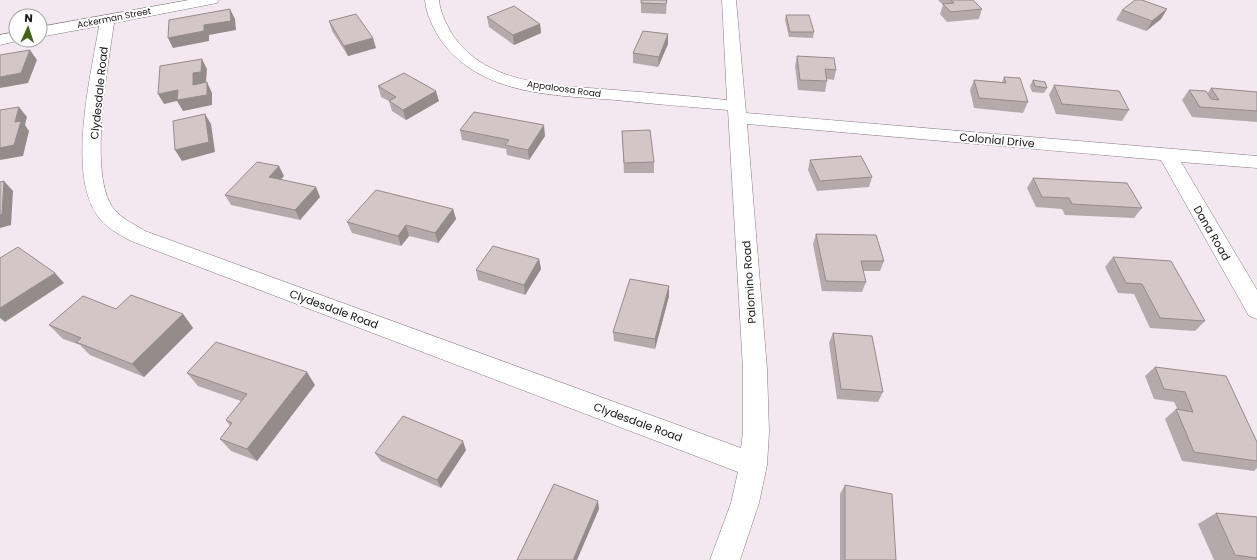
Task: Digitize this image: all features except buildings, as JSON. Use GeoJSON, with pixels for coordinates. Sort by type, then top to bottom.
{"type":"FeatureCollection","features":[{"type":"Feature","properties":{"kind":"street","name":"Ackerman Street"},"geometry":{"type":"LineString","coordinates":[[48,30],[212,0]]}},
{"type":"Feature","properties":{"kind":"street","name":"Appaloosa Road"},"geometry":{"type":"LineString","coordinates":[[432,0],[437,20],[454,48],[465,59],[479,68],[502,78],[531,86],[565,91],[737,112]]}},
{"type":"Feature","properties":{"kind":"street","name":"Palomino Road"},"geometry":{"type":"LineString","coordinates":[[725,560],[745,503],[753,465],[756,432],[755,369],[729,0]]}},
{"type":"Feature","properties":{"kind":"street","name":"Clydesdale Road"},"geometry":{"type":"LineString","coordinates":[[107,19],[93,128],[92,174],[96,191],[102,206],[117,224],[138,236],[753,465]]}},
{"type":"Feature","properties":{"kind":"street","name":"Colonial Drive"},"geometry":{"type":"LineString","coordinates":[[737,112],[1168,155],[1257,162]]}},
{"type":"Feature","properties":{"kind":"street","name":"Dana Road"},"geometry":{"type":"LineString","coordinates":[[1168,155],[1257,310]]}}]}
